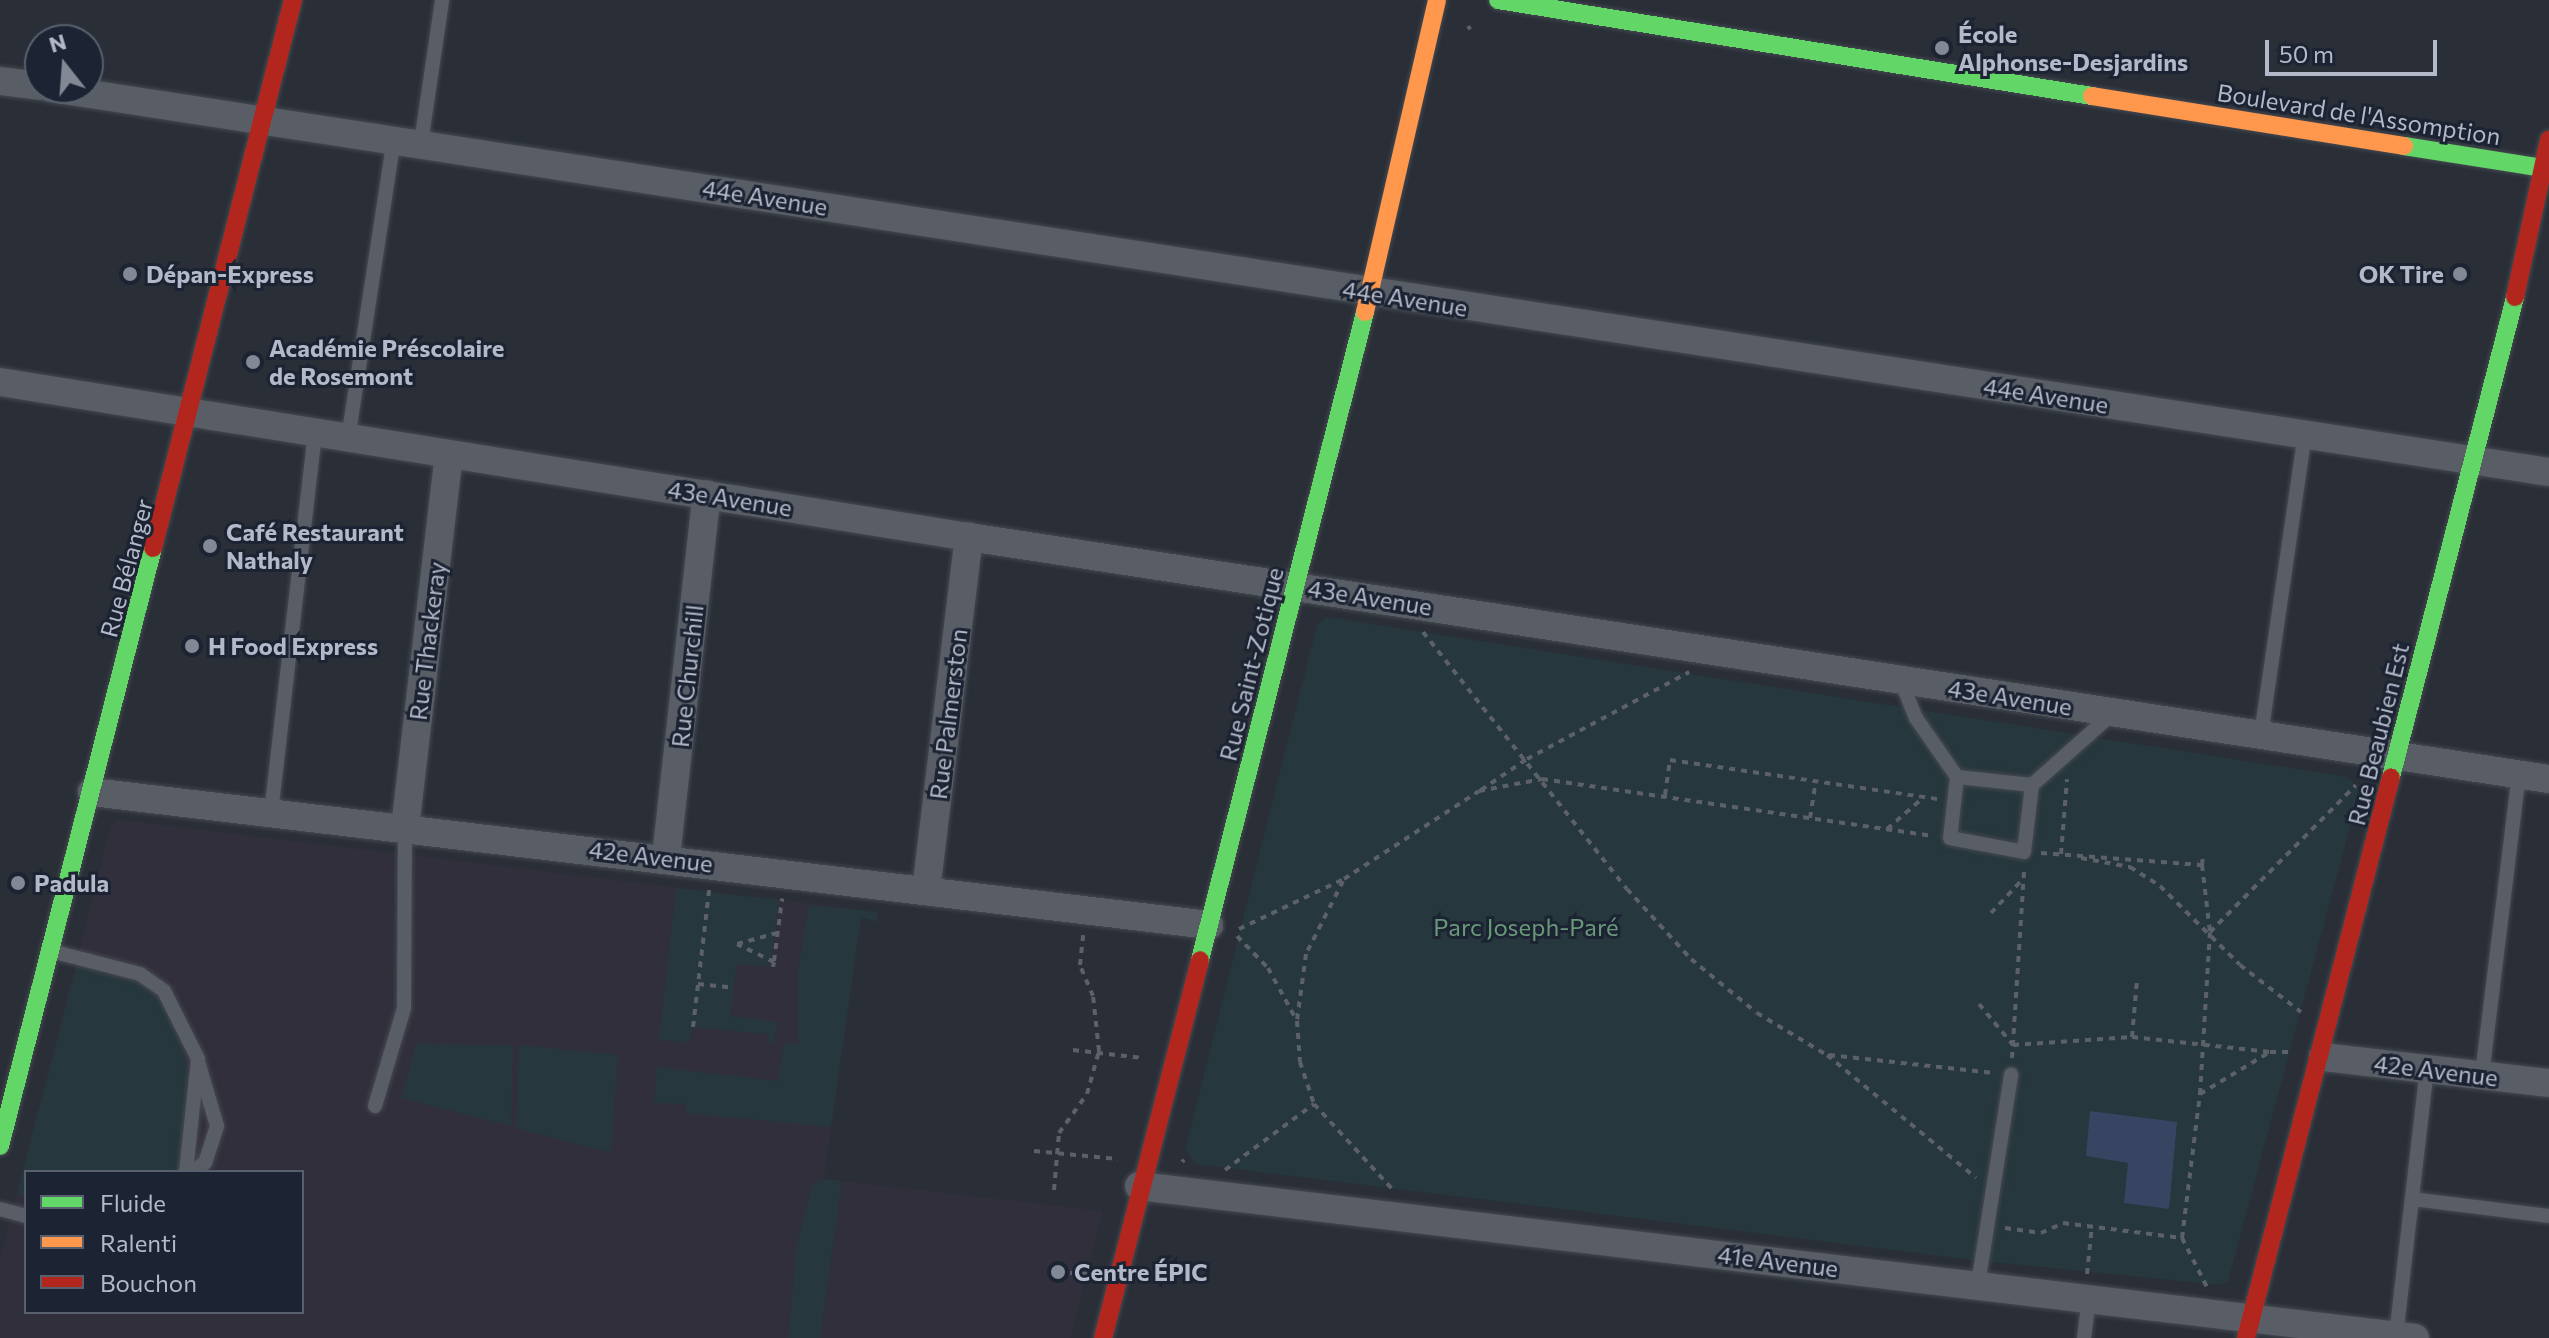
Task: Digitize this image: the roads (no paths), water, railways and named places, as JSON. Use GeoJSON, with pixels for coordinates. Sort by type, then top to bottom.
{"type":"FeatureCollection","features":[{"type":"Feature","properties":{"kind":"street","name":"Rue Bélanger"},"geometry":{"type":"LineString","coordinates":[[0,1146],[191,412],[293,0]]}},
{"type":"Feature","properties":{"kind":"street","name":"Rue Saint-Zotique"},"geometry":{"type":"LineString","coordinates":[[1103,1338],[1139,1186],[1209,925],[1370,293],[1437,0]]}},
{"type":"Feature","properties":{"kind":"street","name":"Boulevard de l'Assomption"},"geometry":{"type":"LineString","coordinates":[[1498,0],[2547,169]]}},
{"type":"Feature","properties":{"kind":"street"},"geometry":{"type":"LineString","coordinates":[[0,81],[24,84]]}},
{"type":"Feature","properties":{"kind":"street","name":"44e Avenue"},"geometry":{"type":"LineString","coordinates":[[104,96],[407,140],[1370,293],[2549,472]]}},
{"type":"Feature","properties":{"kind":"street","name":"Rue Beaubien Est"},"geometry":{"type":"LineString","coordinates":[[2248,1328],[2310,1054],[2397,755],[2547,169],[2549,140]]}},
{"type":"Feature","properties":{"kind":"street","name":"43e Avenue"},"geometry":{"type":"LineString","coordinates":[[0,382],[315,435],[969,537],[2549,779]]}},
{"type":"Feature","properties":{"kind":"street","name":"Rue Thackeray"},"geometry":{"type":"LineString","coordinates":[[405,828],[449,455]]}},
{"type":"Feature","properties":{"kind":"street","name":"Rue Churchill"},"geometry":{"type":"LineString","coordinates":[[666,857],[707,494]]}},
{"type":"Feature","properties":{"kind":"street","name":"Rue Palmerston"},"geometry":{"type":"LineString","coordinates":[[926,891],[969,537]]}},
{"type":"Feature","properties":{"kind":"street","name":"42e Avenue"},"geometry":{"type":"LineString","coordinates":[[92,792],[666,857],[1209,925]]}},
{"type":"Feature","properties":{"kind":"street","name":"42e Avenue"},"geometry":{"type":"LineString","coordinates":[[2310,1054],[2549,1083]]}},
{"type":"Feature","properties":{"kind":"street","name":"41e Avenue"},"geometry":{"type":"LineString","coordinates":[[1139,1186],[1978,1284],[2088,1286],[2248,1328],[2390,1336]]}},
{"type":"Feature","properties":{"kind":"lane"},"geometry":{"type":"LineString","coordinates":[[348,439],[407,140],[442,0]]}},
{"type":"Feature","properties":{"kind":"lane"},"geometry":{"type":"LineString","coordinates":[[2261,735],[2305,434]]}},
{"type":"Feature","properties":{"kind":"lane"},"geometry":{"type":"LineString","coordinates":[[271,813],[315,435]]}},
{"type":"Feature","properties":{"kind":"lane"},"geometry":{"type":"LineString","coordinates":[[1901,681],[1916,718],[1957,777],[1950,838],[2024,852],[2032,785],[2114,713]]}},
{"type":"Feature","properties":{"kind":"lane"},"geometry":{"type":"LineString","coordinates":[[2482,1075],[2519,774]]}},
{"type":"Feature","properties":{"kind":"lane"},"geometry":{"type":"LineString","coordinates":[[1957,777],[2032,785]]}},
{"type":"Feature","properties":{"kind":"lane"},"geometry":{"type":"LineString","coordinates":[[375,1106],[404,1008],[405,828]]}},
{"type":"Feature","properties":{"kind":"lane"},"geometry":{"type":"LineString","coordinates":[[51,951],[140,974],[164,991],[198,1059],[217,1126],[205,1163],[192,1170]]}},
{"type":"Feature","properties":{"kind":"lane"},"geometry":{"type":"LineString","coordinates":[[188,1170],[198,1059]]}},
{"type":"Feature","properties":{"kind":"lane"},"geometry":{"type":"LineString","coordinates":[[2390,1336],[2412,1199],[2427,1069]]}},
{"type":"Feature","properties":{"kind":"lane"},"geometry":{"type":"LineString","coordinates":[[1978,1284],[2011,1075]]}},
{"type":"Feature","properties":{"kind":"lane"},"geometry":{"type":"LineString","coordinates":[[2412,1199],[2549,1216]]}},
{"type":"Feature","properties":{"kind":"lane"},"geometry":{"type":"LineString","coordinates":[[0,1209],[24,1215]]}},
{"type":"Feature","properties":{"kind":"lane"},"geometry":{"type":"LineString","coordinates":[[2084,1338],[2088,1286]]}},
{"type":"Feature","properties":{"kind":"water"},"geometry":{"type":"Polygon","coordinates":[[[2090,1111],[2177,1122],[2169,1209],[2124,1203],[2128,1163],[2086,1156],[2090,1111]]]}},
{"type":"Feature","properties":{"kind":"place","name":"École Alphonse-Desjardins"},"geometry":{"type":"Point","coordinates":[1942,48]}},
{"type":"Feature","properties":{"kind":"place","name":"Dépan-Express"},"geometry":{"type":"Point","coordinates":[130,274]}},
{"type":"Feature","properties":{"kind":"place","name":"OK Tire"},"geometry":{"type":"Point","coordinates":[2460,274]}},
{"type":"Feature","properties":{"kind":"place","name":"Académie Préscolaire de Rosemont"},"geometry":{"type":"Point","coordinates":[253,362]}},
{"type":"Feature","properties":{"kind":"place","name":"Café Restaurant Nathaly"},"geometry":{"type":"Point","coordinates":[210,546]}},
{"type":"Feature","properties":{"kind":"place","name":"H Food Express"},"geometry":{"type":"Point","coordinates":[192,646]}},
{"type":"Feature","properties":{"kind":"place","name":"Padula"},"geometry":{"type":"Point","coordinates":[18,883]}},
{"type":"Feature","properties":{"kind":"place","name":"Centre ÉPIC"},"geometry":{"type":"Point","coordinates":[1058,1272]}},
{"type":"Feature","properties":{"kind":"park label","name":"Parc Joseph-Paré"},"geometry":{"type":"Point","coordinates":[1526,927]}}]}
